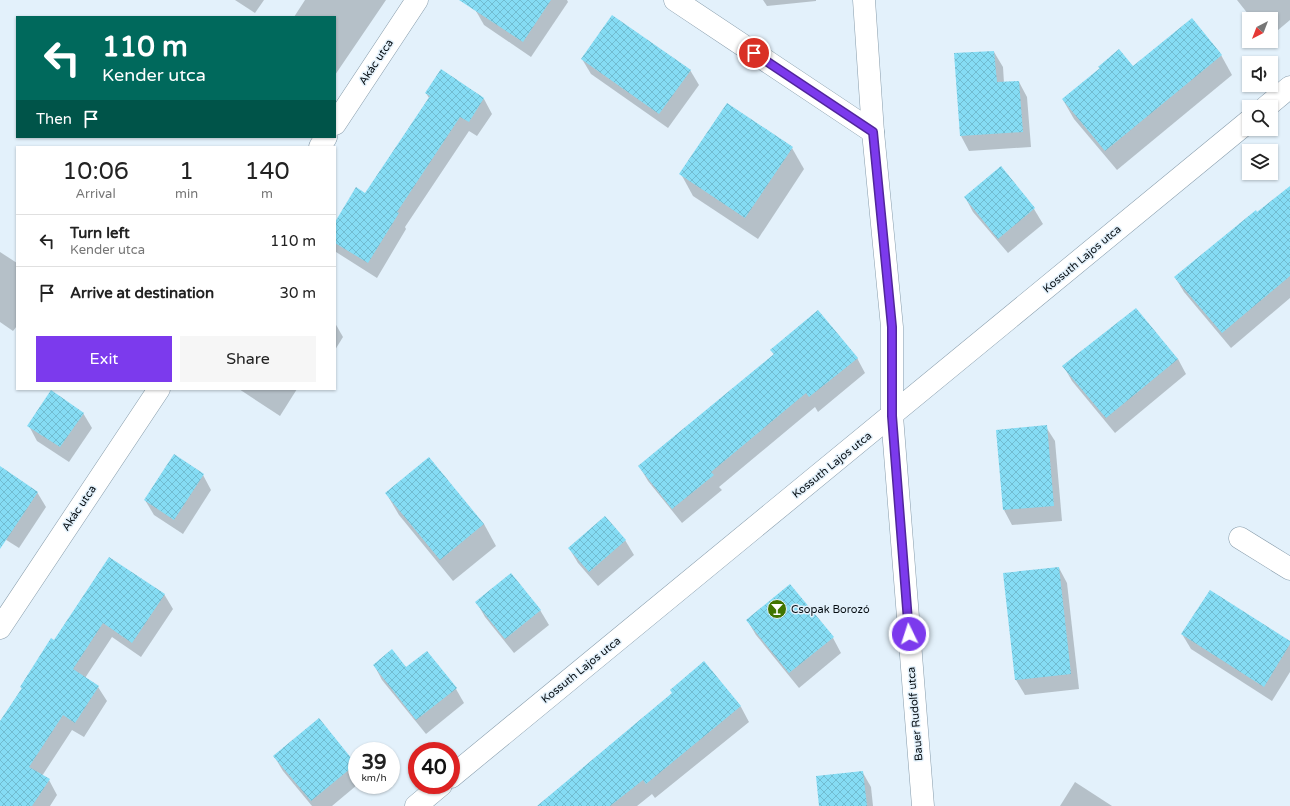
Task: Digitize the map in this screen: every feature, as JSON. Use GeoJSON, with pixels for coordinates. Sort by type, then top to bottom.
{"type":"FeatureCollection","features":[{"type":"Feature","properties":{"kind":"street","name":"Akác utca"},"geometry":{"type":"LineString","coordinates":[[336,123],[418,0]]}},
{"type":"Feature","properties":{"kind":"street"},"geometry":{"type":"LineString","coordinates":[[675,0],[873,132]]}},
{"type":"Feature","properties":{"kind":"street","name":"Bauer Rudolf utca"},"geometry":{"type":"LineString","coordinates":[[864,0],[873,132],[892,327],[892,416],[923,806]]}},
{"type":"Feature","properties":{"kind":"street"},"geometry":{"type":"LineString","coordinates":[[1274,100],[1290,87]]}},
{"type":"Feature","properties":{"kind":"street","name":"Kossuth Lajos utca"},"geometry":{"type":"LineString","coordinates":[[460,770],[1242,127]]}},
{"type":"Feature","properties":{"kind":"street","name":"Akác utca"},"geometry":{"type":"LineString","coordinates":[[0,628],[158,390]]}},
{"type":"Feature","properties":{"kind":"street"},"geometry":{"type":"LineString","coordinates":[[1240,538],[1290,569]]}},
{"type":"Feature","properties":{"kind":"street"},"geometry":{"type":"LineString","coordinates":[[416,806],[430,794]]}},
{"type":"Feature","properties":{"kind":"building"},"geometry":{"type":"Polygon","coordinates":[[[459,0],[551,0],[523,42],[459,0]]]}},
{"type":"Feature","properties":{"kind":"building"},"geometry":{"type":"Polygon","coordinates":[[[612,15],[691,70],[659,114],[581,59],[612,15]]]}},
{"type":"Feature","properties":{"kind":"building"},"geometry":{"type":"Polygon","coordinates":[[[1192,18],[1222,55],[1105,151],[1062,99],[1100,68],[1098,67],[1119,49],[1133,66],[1192,18]]]}},
{"type":"Feature","properties":{"kind":"building"},"geometry":{"type":"Polygon","coordinates":[[[994,51],[997,82],[1019,81],[1023,132],[960,136],[954,53],[994,51]]]}},
{"type":"Feature","properties":{"kind":"building"},"geometry":{"type":"Polygon","coordinates":[[[441,69],[484,98],[469,122],[460,117],[397,212],[399,213],[368,263],[336,244],[336,220],[356,187],[365,193],[430,96],[425,93],[441,69]]]}},
{"type":"Feature","properties":{"kind":"building"},"geometry":{"type":"Polygon","coordinates":[[[727,103],[793,147],[745,218],[679,174],[727,103]]]}},
{"type":"Feature","properties":{"kind":"building"},"geometry":{"type":"Polygon","coordinates":[[[1001,166],[1035,208],[998,239],[964,197],[1001,166]]]}},
{"type":"Feature","properties":{"kind":"building"},"geometry":{"type":"Polygon","coordinates":[[[1290,186],[1290,276],[1222,333],[1174,277],[1256,210],[1257,212],[1290,186]]]}},
{"type":"Feature","properties":{"kind":"building"},"geometry":{"type":"Polygon","coordinates":[[[1136,308],[1178,359],[1106,418],[1062,366],[1136,308]]]}},
{"type":"Feature","properties":{"kind":"building"},"geometry":{"type":"Polygon","coordinates":[[[818,310],[858,358],[809,397],[806,393],[711,472],[714,475],[672,509],[638,466],[774,354],[770,350],[818,310]]]}},
{"type":"Feature","properties":{"kind":"building"},"geometry":{"type":"Polygon","coordinates":[[[51,390],[84,413],[60,447],[27,426],[51,390]]]}},
{"type":"Feature","properties":{"kind":"building"},"geometry":{"type":"Polygon","coordinates":[[[1047,425],[1054,506],[1003,510],[996,430],[1047,425]]]}},
{"type":"Feature","properties":{"kind":"building"},"geometry":{"type":"Polygon","coordinates":[[[174,454],[204,474],[174,520],[144,500],[174,454]]]}},
{"type":"Feature","properties":{"kind":"building"},"geometry":{"type":"Polygon","coordinates":[[[429,457],[484,524],[440,560],[385,493],[429,457]]]}},
{"type":"Feature","properties":{"kind":"building"},"geometry":{"type":"Polygon","coordinates":[[[0,466],[38,492],[0,549],[0,466]]]}},
{"type":"Feature","properties":{"kind":"building"},"geometry":{"type":"Polygon","coordinates":[[[605,516],[626,540],[589,572],[568,548],[605,516]]]}},
{"type":"Feature","properties":{"kind":"building"},"geometry":{"type":"Polygon","coordinates":[[[109,557],[165,594],[132,643],[103,623],[73,669],[99,686],[75,723],[63,715],[29,767],[50,779],[32,806],[0,806],[0,721],[22,688],[20,687],[51,638],[54,640],[109,557]]]}},
{"type":"Feature","properties":{"kind":"building"},"geometry":{"type":"Polygon","coordinates":[[[1059,567],[1071,674],[1015,680],[1003,573],[1059,567]]]}},
{"type":"Feature","properties":{"kind":"building"},"geometry":{"type":"Polygon","coordinates":[[[511,573],[541,610],[505,639],[475,602],[511,573]]]}},
{"type":"Feature","properties":{"kind":"building"},"geometry":{"type":"Polygon","coordinates":[[[790,584],[834,637],[789,673],[746,620],[790,584]]]}},
{"type":"Feature","properties":{"kind":"building"},"geometry":{"type":"Polygon","coordinates":[[[1210,590],[1290,641],[1290,644],[1264,687],[1181,634],[1210,590]]]}},
{"type":"Feature","properties":{"kind":"building"},"geometry":{"type":"Polygon","coordinates":[[[392,649],[406,667],[427,651],[457,688],[416,720],[373,665],[392,649]]]}},
{"type":"Feature","properties":{"kind":"building"},"geometry":{"type":"Polygon","coordinates":[[[704,661],[741,706],[646,784],[643,780],[610,806],[537,806],[672,693],[670,690],[704,661]]]}},
{"type":"Feature","properties":{"kind":"building"},"geometry":{"type":"Polygon","coordinates":[[[319,718],[348,754],[348,771],[311,801],[273,756],[319,718]]]}},
{"type":"Feature","properties":{"kind":"building"},"geometry":{"type":"Polygon","coordinates":[[[863,771],[867,806],[819,806],[816,776],[863,771]]]}},
{"type":"Feature","properties":{"kind":"place","name":"Csopak Borozó"},"geometry":{"type":"Point","coordinates":[777,609]}},
{"type":"Feature","properties":{"kind":"route"},"geometry":{"type":"LineString","coordinates":[[754,53],[873,132],[892,327],[892,416],[909,634]]}}]}
